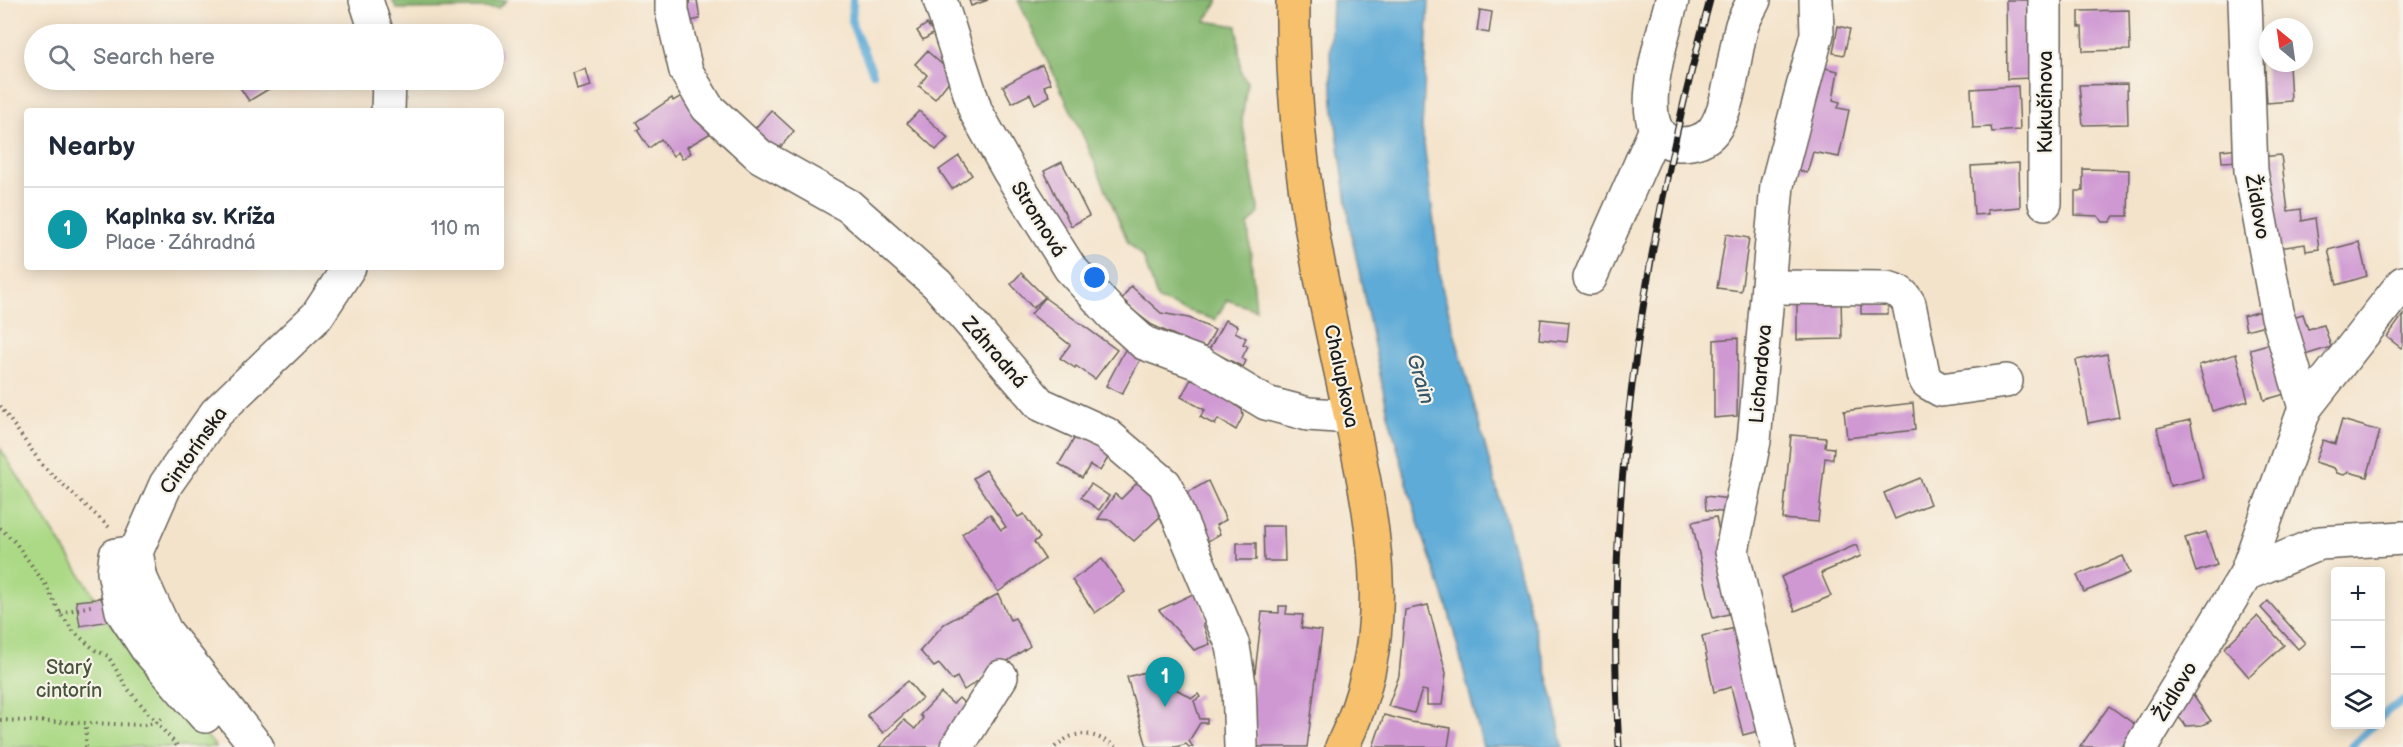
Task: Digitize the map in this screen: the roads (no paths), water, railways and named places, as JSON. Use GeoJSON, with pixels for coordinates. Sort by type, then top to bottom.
{"type":"FeatureCollection","features":[{"type":"Feature","properties":{"kind":"main road","name":"Chalupkova"},"geometry":{"type":"LineString","coordinates":[[1293,0],[1296,94],[1312,232],[1372,522],[1378,596],[1376,634],[1370,670],[1342,747]]}},
{"type":"Feature","properties":{"kind":"street"},"geometry":{"type":"LineString","coordinates":[[366,0],[374,24]]}},
{"type":"Feature","properties":{"kind":"street","name":"Záhradná"},"geometry":{"type":"LineString","coordinates":[[672,0],[686,71],[707,107],[760,156],[849,206],[937,284],[1040,404],[1106,434],[1165,484],[1233,646],[1239,684],[1241,747]]}},
{"type":"Feature","properties":{"kind":"street","name":"Stromová"},"geometry":{"type":"LineString","coordinates":[[940,0],[976,112],[1009,171],[1070,268],[1114,316],[1144,343],[1201,364],[1266,403],[1308,414],[1351,417]]}},
{"type":"Feature","properties":{"kind":"street"},"geometry":{"type":"LineString","coordinates":[[1672,0],[1652,85],[1650,109],[1656,129],[1663,138],[1674,143],[1695,142],[1712,132],[1722,115],[1743,23],[1754,0]]}},
{"type":"Feature","properties":{"kind":"street","name":"Lichardova"},"geometry":{"type":"LineString","coordinates":[[1778,747],[1732,551],[1754,441],[1777,185],[1817,34],[1816,0]]}},
{"type":"Feature","properties":{"kind":"street","name":"Kukučínova"},"geometry":{"type":"LineString","coordinates":[[2045,0],[2045,203]]}},
{"type":"Feature","properties":{"kind":"street","name":"Židlovo"},"geometry":{"type":"LineString","coordinates":[[2245,0],[2251,171],[2278,317],[2306,408]]}},
{"type":"Feature","properties":{"kind":"street"},"geometry":{"type":"LineString","coordinates":[[388,108],[389,90]]}},
{"type":"Feature","properties":{"kind":"street"},"geometry":{"type":"LineString","coordinates":[[1590,278],[1656,129]]}},
{"type":"Feature","properties":{"kind":"street","name":"Cintorínska"},"geometry":{"type":"LineString","coordinates":[[136,552],[166,484],[216,413],[316,316],[347,270]]}},
{"type":"Feature","properties":{"kind":"street","name":"Židlovo"},"geometry":{"type":"LineString","coordinates":[[2141,747],[2246,574],[2306,408],[2403,282]]}},
{"type":"Feature","properties":{"kind":"street"},"geometry":{"type":"LineString","coordinates":[[1768,287],[1887,288],[1899,291],[1904,294],[1909,304],[1923,374],[1927,382],[1941,390],[2006,381]]}},
{"type":"Feature","properties":{"kind":"street"},"geometry":{"type":"LineString","coordinates":[[2246,574],[2320,543],[2403,538]]}},
{"type":"Feature","properties":{"kind":"street"},"geometry":{"type":"LineString","coordinates":[[231,747],[147,649],[122,611],[114,572],[116,555],[136,552],[141,579],[165,631],[257,747]]}},
{"type":"Feature","properties":{"kind":"street"},"geometry":{"type":"LineString","coordinates":[[957,747],[1001,676]]}},
{"type":"Feature","properties":{"kind":"water","name":"Grain"},"geometry":{"type":"Polygon","coordinates":[[[1332,0],[1429,0],[1422,128],[1442,287],[1554,700],[1563,747],[1483,747],[1448,609],[1418,522],[1388,414],[1351,232],[1333,103],[1330,56],[1332,0]]]}},
{"type":"Feature","properties":{"kind":"waterway"},"geometry":{"type":"LineString","coordinates":[[853,0],[852,24],[873,73]]}},
{"type":"Feature","properties":{"kind":"waterway"},"geometry":{"type":"LineString","coordinates":[[2385,714],[2403,701]]}},
{"type":"Feature","properties":{"kind":"waterway"},"geometry":{"type":"LineString","coordinates":[[2351,747],[2369,729]]}},
{"type":"Feature","properties":{"kind":"railway"},"geometry":{"type":"LineString","coordinates":[[1619,747],[1616,653],[1617,558],[1623,464],[1634,370],[1648,277],[1666,184],[1686,91],[1710,0]]}},
{"type":"Feature","properties":{"kind":"place","name":"Kaplnka sv. Kríža"},"geometry":{"type":"Point","coordinates":[1165,707]}},
{"type":"Feature","properties":{"kind":"park label","name":"Starý cintorín"},"geometry":{"type":"Point","coordinates":[69,678]}}]}
